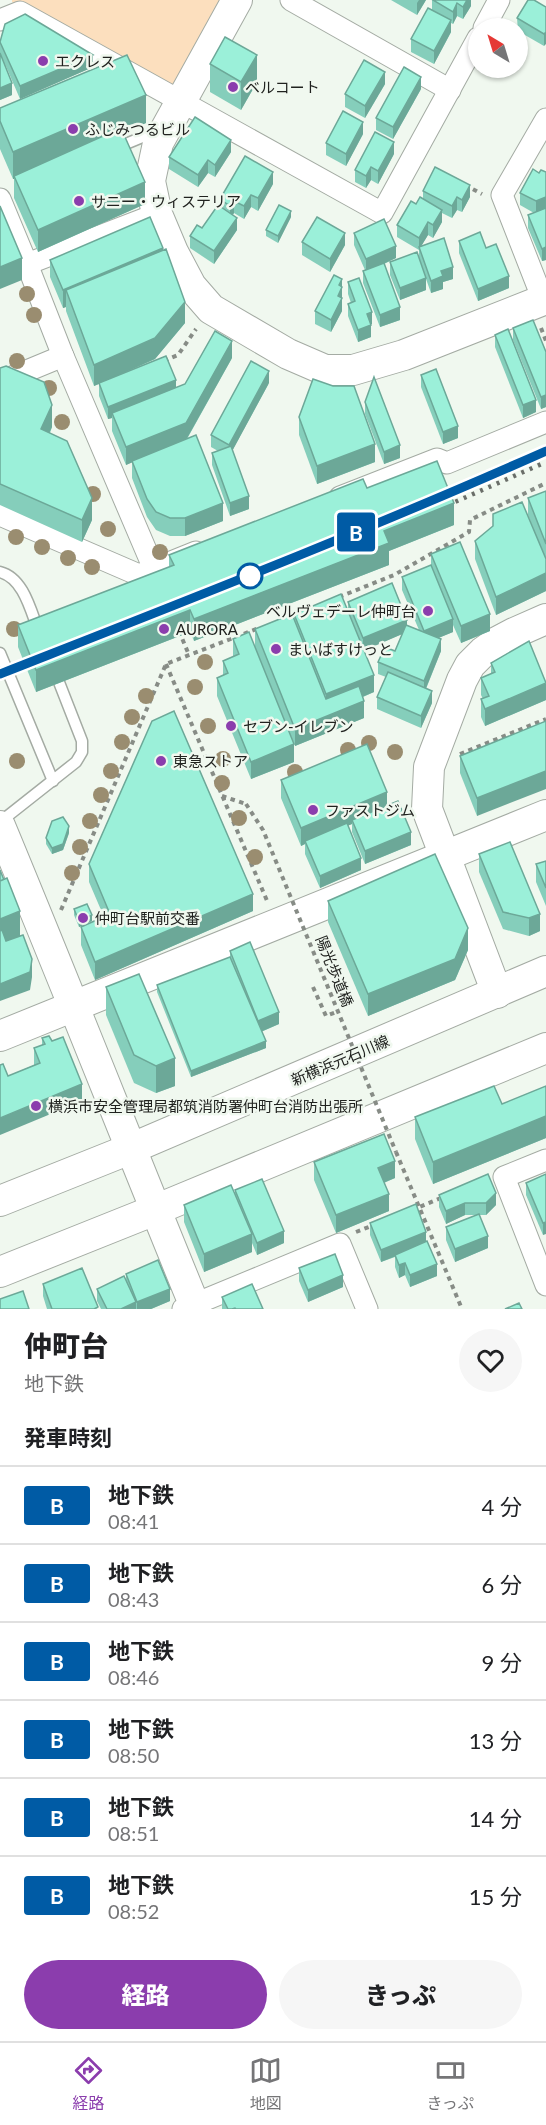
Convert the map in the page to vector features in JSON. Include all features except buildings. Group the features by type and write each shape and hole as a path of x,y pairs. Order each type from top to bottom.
{"street":[{"path":"237,0 158,143 150,181 157,214 172,252 191,286 211,309 288,354 325,370 353,370 404,355 545,300 502,195 546,119"},
{"path":"291,0 450,90"},
{"path":"489,18 499,0"},
{"path":"0,21 20,12 173,114 382,213 468,57"},
{"path":"2,197 63,356 154,569"},
{"path":"27,264 157,214"},
{"path":"0,382 63,356"},
{"path":"318,505 437,459 447,463 546,422"},
{"path":"0,515 139,575 210,547"},
{"path":"497,993 427,809 429,767 462,680 470,665 497,642 546,620"},
{"path":"0,1036 546,815"},
{"path":"0,826 75,1006 191,1308 340,1244 367,1309"},
{"name":"新横浜元石川線","path":"0,1201 130,1149 546,971"},
{"path":"0,1272 546,1048"},
{"path":"546,1160 504,1177 546,1285"}],"lane":[{"path":"102,154 173,114"},
{"path":"0,572 11,577 20,587 42,639"},
{"path":"0,653 52,781"},
{"path":"0,822 76,762 82,752 82,741 50,659"}],"path":[{"path":"455,180 507,207"},
{"path":"158,363 178,355 211,309"},
{"path":"329,600 394,575 469,532 470,520 546,483"},
{"path":"176,622 189,655"},
{"path":"59,915 166,664 264,626"},
{"path":"166,664 272,911"},
{"path":"429,767 546,719"},
{"name":"陽光歩道橋","path":"222,796 246,804 267,838 462,1309"},
{"path":"313,987 326,1017 339,1011"},
{"path":"410,1210 450,1194"},
{"path":"340,1244 350,1234 380,1222"}],"shaded area":[{"path":"12,0 220,0 174,86"}],"railway":[{"path":"434,500 546,451"},
{"path":"439,509 546,462"},
{"path":"0,674 42,657"}],"metro line":[{"name":"B","path":"0,674 250,576 454,492 546,451"}],"place":[{"name":"エクレス","path":"43,61"},
{"name":"ベルコート","path":"233,87"},
{"name":"ふじみつるビル","path":"73,129"},
{"name":"サニー・ウィステリア","path":"79,201"},
{"name":"ベルヴェデーレ仲町台","path":"428,611"},
{"name":"AURORA","path":"164,629"},
{"name":"まいばすけっと","path":"276,649"},
{"name":"セブン-イレブン","path":"231,726"},
{"name":"東急ストア","path":"161,761"},
{"name":"ファストジム","path":"313,810"},
{"name":"仲町台駅前交番","path":"83,918"},
{"name":"横浜市安全管理局都筑消防署仲町台消防出張所","path":"36,1106"}]}
